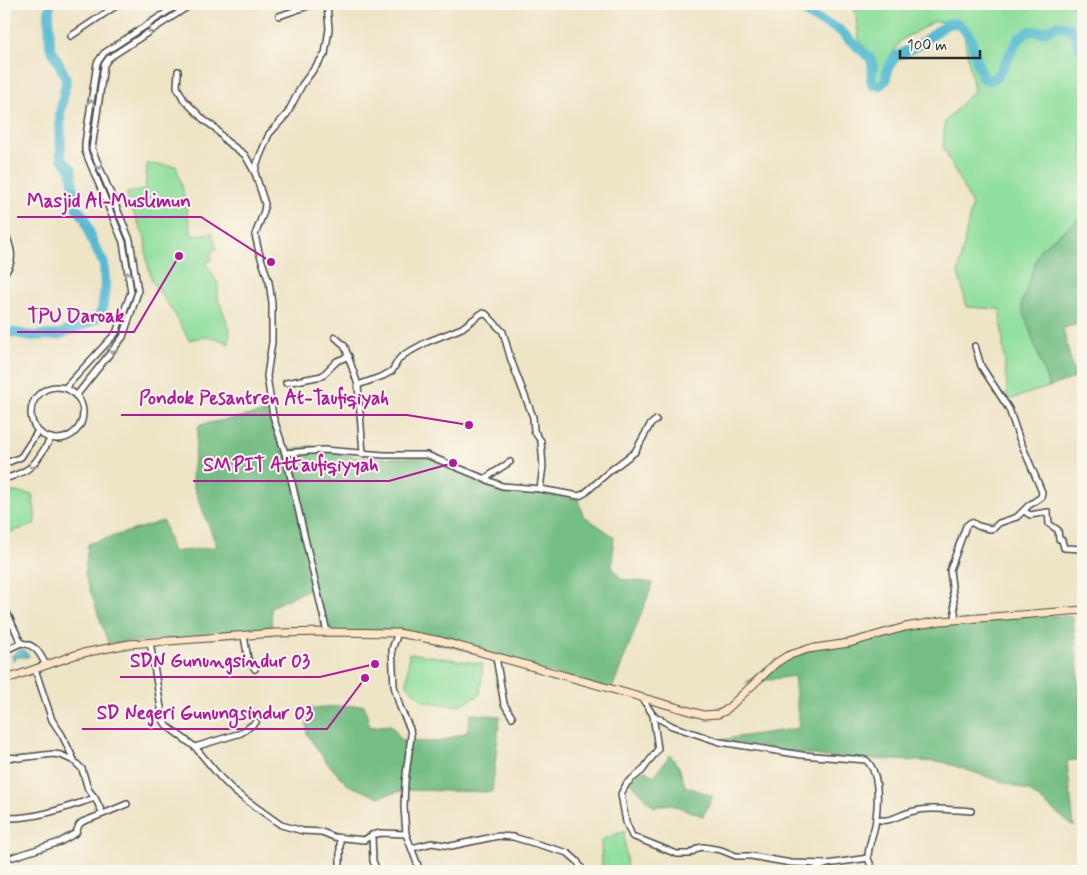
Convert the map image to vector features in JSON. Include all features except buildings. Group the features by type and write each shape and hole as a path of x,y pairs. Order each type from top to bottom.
{"main road":[{"path":"5,677 89,651 128,644 275,633 398,633 434,640 704,715 718,714 734,703 776,663 787,656 808,649 849,643 905,627 956,620 1083,610"}],"street":[{"path":"109,10 110,4"},
{"path":"71,36 118,4"},
{"path":"65,388 116,333 131,292 123,242 85,151 84,143 97,63 104,53 179,4"},
{"path":"76,396 123,337 138,292 130,240 92,149 104,65 109,58 192,4"},
{"path":"278,16 314,4"},
{"path":"255,173 256,163 269,134 288,114 302,85 325,54 329,29 327,4"},
{"path":"178,70 177,87 184,100 215,128 226,141 245,155 255,173 265,204 255,236 269,282 272,303 272,342 268,388 273,416 285,453 327,632"},
{"path":"4,231 12,256 9,267 4,273"},
{"path":"358,386 388,374 399,359 427,342 462,328 482,313 486,314 503,332 511,360 533,417 534,431 541,441 543,466 540,489"},
{"path":"335,337 344,345 358,386 363,454"},
{"path":"956,620 950,570 966,526 971,522 990,529 999,523 1017,517 1041,497 1042,492 1009,409 982,366 974,346"},
{"path":"286,383 322,376 337,361 348,356"},
{"path":"51,387 65,388 76,396 83,413 78,428 66,437 51,438 38,432 30,412 34,399 39,394 51,387"},
{"path":"285,453 324,450 363,454 427,456 502,486 540,489 580,496 585,494 616,465 629,458 650,425 656,420"},
{"path":"4,464 21,457 38,432"},
{"path":"4,479 31,468 51,438"},
{"path":"484,479 510,462"},
{"path":"1024,511 1030,515 1048,512 1049,524 1058,530 1059,539 1062,540 1064,548 1083,549"},
{"path":"4,606 21,642"},
{"path":"398,633 392,649 394,686 400,707 410,729 404,807 406,834 420,871"},
{"path":"244,636 248,659 255,669"},
{"path":"4,640 8,649"},
{"path":"4,658 8,649 21,642 30,644 39,653 46,665"},
{"path":"150,642 163,720 167,726 195,747 235,792 281,825 303,831 322,832 340,838 364,840 372,835 381,833 406,834"},
{"path":"496,657 504,704 512,717"},
{"path":"35,668 52,720 62,735 74,761 82,770 88,789 104,814"},
{"path":"641,697 653,715 658,749 642,771 627,784 621,794 626,822 632,836 685,855 703,847 721,850 736,856 751,856 791,863 827,864 868,858"},
{"path":"653,715 672,726 720,742 802,755 866,760 873,768 877,794 876,819 868,858 874,871"},
{"path":"195,747 240,733 256,722"},
{"path":"4,757 19,758 52,754 62,755 74,761"},
{"path":"4,823 9,818 27,818 42,815 95,798"},
{"path":"13,858 60,842 76,833 82,822 127,804"},
{"path":"876,819 888,821 909,812 928,809 971,811"},
{"path":"372,835 373,861 377,871"},
{"path":"412,848 432,843 451,846 498,836 513,837 568,853 582,871"},
{"path":"340,838 340,871"},
{"path":"810,871 827,864"}],"green space":[{"path":"854,4 1083,4 1083,216 1040,249 1022,305 1049,387 1008,400 1000,309 967,307 958,272 972,205 943,147 945,122 974,90 961,20 933,22 900,41 888,63 886,81 879,84 873,80 871,54 859,40"},
{"path":"147,164 176,166 192,236 212,233 217,248 210,253 212,259 206,263 218,283 218,299 230,330 229,344 210,337 189,340 174,313 152,281 147,262 145,238 127,199 127,193 145,190"},
{"path":"1083,216 1083,323 1063,328 1075,378 1049,387 1021,305 1040,249"},
{"path":"267,412 282,451 311,446 360,458 427,457 485,486 578,499 583,515 614,537 612,566 621,579 653,583 612,689 403,634 324,633 313,587 271,607 272,634 108,643 85,575 88,544 163,521 173,552 217,547 193,485 192,472 199,425"},
{"path":"4,491 32,494 35,513 34,525 4,534"},
{"path":"1034,614 1073,617 1083,727 1083,759 1067,761 1074,827 1029,791 943,762 827,757 718,740 799,728 794,676 746,683 774,662 810,646 925,625"},
{"path":"409,653 483,664 480,695 458,706 423,701 407,685"},
{"path":"364,705 370,727 391,725 402,741 439,742 467,732 471,714 500,716 492,792 406,790 378,797 348,785 327,763 307,734 307,708"},
{"path":"670,755 679,767 685,786 713,796 703,816 670,804 654,807 629,780 644,770 654,776"},
{"path":"624,831 627,871 602,871 601,840"}],"water":[{"path":"24,650 29,655 28,657 18,657 13,661 13,656 11,656 18,651"}],"waterway":[{"path":"4,331 33,336 58,335 88,323 97,318 102,311 105,287 104,264 92,241 85,218 76,207 71,168 61,156 60,113 66,82 65,76 50,46 49,10 51,4"},
{"path":"799,4 811,17 838,29 870,58 873,66 871,80 873,85 880,85 886,80 887,70 895,57 920,44 947,24 957,23 969,35 983,78 988,80 997,77 1019,38 1030,31 1045,32 1057,25 1069,27 1075,35 1083,54"}],"place":[{"name":"TPU Daroak","path":"179,256"},
{"name":"Masjid Al-Muslimun","path":"271,262"},
{"name":"Pondok Pesantren At-Taufiqiyah","path":"469,425"},
{"name":"SMPIT Attaufiqiyyah","path":"453,463"},
{"name":"SDN Gunungsindur 03","path":"375,664"},
{"name":"SD Negeri Gunungsindur 03","path":"365,678"}]}
